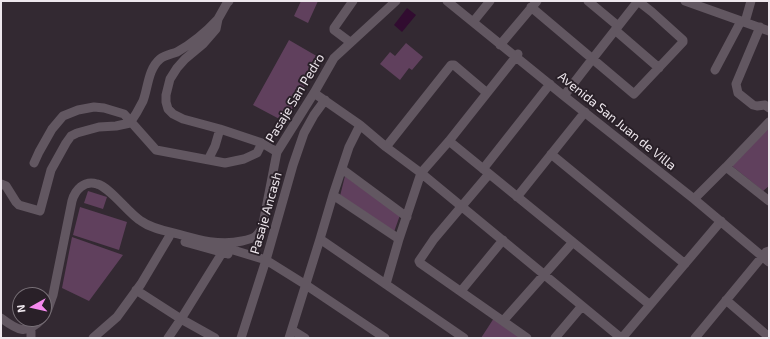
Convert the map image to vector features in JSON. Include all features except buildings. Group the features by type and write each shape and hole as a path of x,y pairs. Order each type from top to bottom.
{"street":[{"path":"1,184 6,186 19,205 40,211 51,170 71,136 99,127 124,125 130,123 140,108 151,71 160,59 200,38 218,19 229,1"},
{"path":"350,42 334,30 334,28 354,1"},
{"name":"Pasaje San Pedro","path":"52,298 72,201 76,191 80,187 89,183 101,185 136,218 145,224 156,228 208,242 222,244 251,239 257,235 262,229 277,152 334,58 396,1"},
{"name":"Avenida San Juan de Villa","path":"447,1 474,20"},
{"name":"Avenida San Juan de Villa","path":"454,1 502,43 767,256"},
{"path":"474,20 490,1"},
{"path":"588,1 659,68"},
{"path":"502,43 534,4 593,59 634,94 683,42 682,39 638,1 593,59 565,94"},
{"path":"685,1 769,31"},
{"path":"715,70 743,21 751,1"},
{"path":"218,19 216,29 210,37 185,59 170,79 166,95 168,109 177,117 262,143 277,152"},
{"path":"760,27 736,84 738,93 753,105 765,105 769,108"},
{"path":"386,284 421,173 449,141 517,55"},
{"name":"Avenida San Juan de Villa","path":"517,55 550,84 565,94 585,112 767,256"},
{"path":"386,147 452,65 454,65 487,93"},
{"path":"527,338 419,261 434,239 462,207 550,84"},
{"path":"314,92 360,125 386,147 421,173 622,338 721,221"},
{"name":"Pasaje Ancash","path":"241,338 266,260 293,164 304,133 314,115 325,100"},
{"path":"34,163 52,129 63,116 78,110 90,108 104,108 124,114 156,150 225,163 244,159 257,153 262,143"},
{"path":"517,197 585,112"},
{"path":"695,198 769,122"},
{"path":"305,338 291,334 333,195 349,147 360,125"},
{"path":"208,160 215,146 220,129"},
{"path":"449,141 650,305"},
{"path":"551,154 685,264"},
{"path":"726,167 767,196"},
{"path":"342,169 407,217"},
{"path":"333,195 400,239"},
{"path":"156,228 159,234 168,238 252,260 266,260"},
{"path":"94,337 117,317 136,290 168,238"},
{"path":"320,239 386,284 453,335 464,338"},
{"path":"460,291 503,240"},
{"path":"208,242 266,260 385,338"},
{"path":"503,321 573,242"},
{"path":"168,338 222,253"},
{"path":"695,338 767,256"},
{"path":"136,290 214,338"},
{"path":"728,302 769,337"},
{"path":"703,338 728,302"},
{"path":"555,338 582,306"},
{"path":"1,318 12,326"},
{"path":"13,327 18,329 31,327 31,338"}],"shaded area":[{"path":"301,1 318,1 308,23 294,16"},
{"path":"407,8 416,15 402,32 394,25"},
{"path":"289,40 320,58 285,122 253,105"},
{"path":"406,43 423,57 412,70 409,68 400,80 380,64 390,52 395,56"},
{"path":"769,127 769,186 763,191 732,166"},
{"path":"345,176 400,215 394,232 340,196"},
{"path":"88,191 107,197 103,209 84,203"},
{"path":"80,207 127,222 119,250 73,235"},
{"path":"72,237 123,255 89,301 62,288"},
{"path":"494,318 523,338 481,338"}]}
